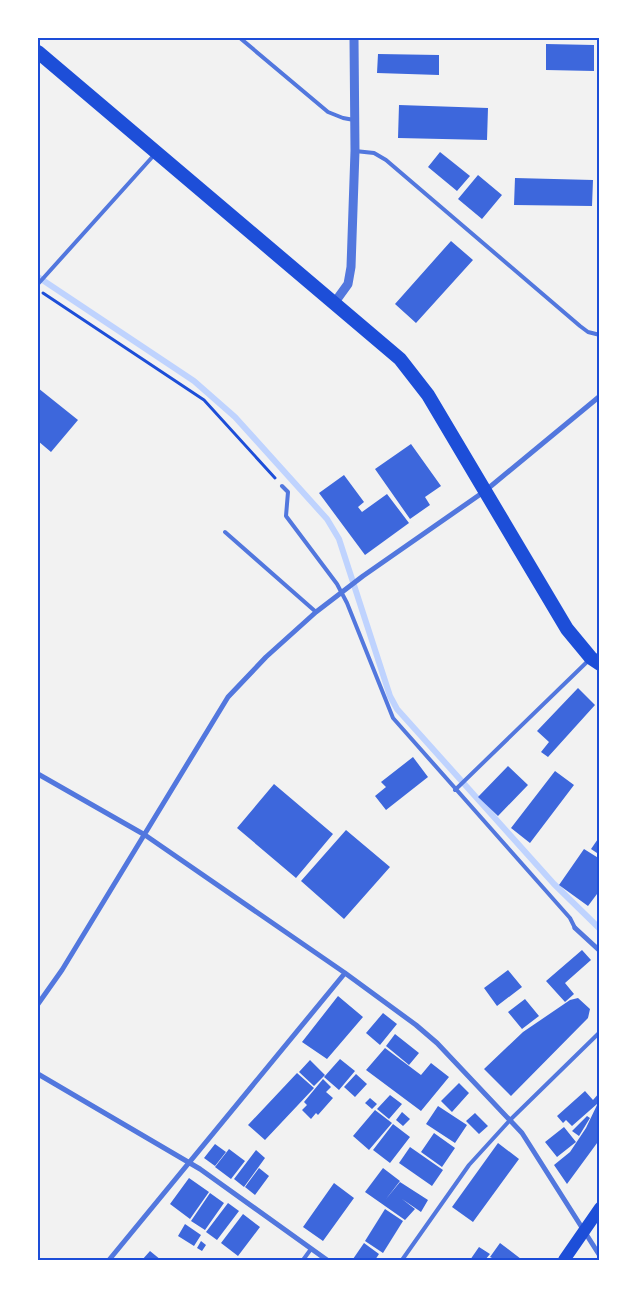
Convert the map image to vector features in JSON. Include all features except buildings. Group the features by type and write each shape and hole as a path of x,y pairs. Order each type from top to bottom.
{"highway":[{"path":"38,52 400,359 428,395 568,629 595,658"}],"main road":[{"path":"564,1260 600,1208"}],"street":[{"path":"335,302 348,284 351,267 355,151 354,38"},
{"path":"38,1004 62,970 145,835 208,726 228,697 266,657 316,612 485,491 600,396"},
{"path":"38,774 145,835 345,973 437,1043 522,1133 600,1256"},
{"path":"575,928 600,951"},
{"path":"108,1260 345,973"},
{"path":"38,1074 188,1162 327,1260"}],"lane":[{"path":"240,38 328,112 355,120"},
{"path":"355,151 374,153 386,160 580,326 588,332 600,335"},
{"path":"38,284 156,152"},
{"path":"282,486 288,492 286,516 337,584 358,629 394,718 570,918 575,928"},
{"path":"224,532 316,612"},
{"path":"456,789 595,658"},
{"path":"402,1260 469,1165 510,1120 600,1032"},
{"path":"303,1260 311,1249"}],"path":[{"path":"38,289 204,400 282,486"}],"waterway":[{"path":"38,277 194,381 235,417 327,519 339,539 390,696 397,709 554,884 600,929"}]}
